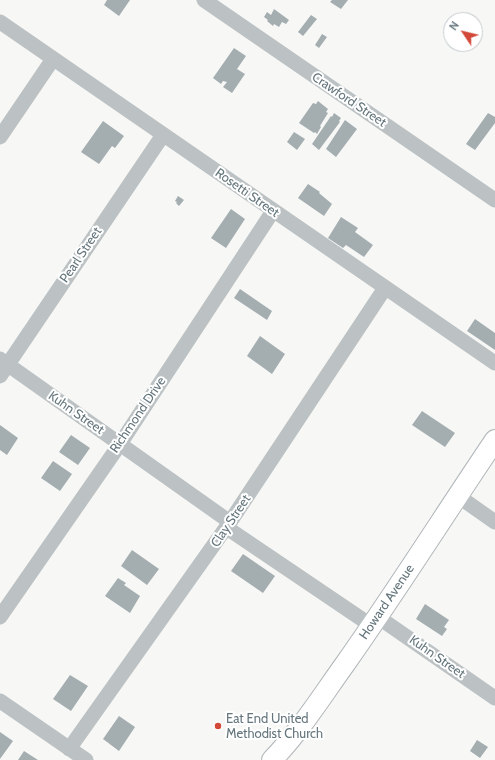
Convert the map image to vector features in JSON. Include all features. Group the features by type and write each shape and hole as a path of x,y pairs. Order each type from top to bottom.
{"main road":[{"name":"Howard Avenue","path":"272,760 285,747 309,715 375,622 495,440"}],"street":[{"name":"Crawford Street","path":"204,0 495,200"},
{"name":"Rosetti Street","path":"0,22 495,363"},
{"path":"0,137 53,59"},
{"name":"Pearl Street","path":"3,366 163,135"},
{"name":"Richmond Drive","path":"0,617 120,444 274,211"},
{"name":"Clay Street","path":"69,748 228,525 385,288"},
{"name":"Kuhn Street","path":"3,366 120,444 228,525 375,622 495,698"},
{"path":"458,496 495,522"},
{"path":"0,701 86,760"}],"building":[{"path":"107,0 130,0 119,16 104,5"},
{"path":"332,0 348,0 341,9 330,2"},
{"path":"274,9 289,20 286,24 282,22 279,27 274,24 273,26 267,21 268,20 264,17 267,12 271,15"},
{"path":"311,15 317,19 303,36 298,32"},
{"path":"322,34 327,37 319,48 315,45"},
{"path":"234,48 246,56 237,69 245,74 232,93 223,87 227,82 223,81 221,84 213,78"},
{"path":"318,101 328,109 326,112 328,113 317,134 299,123 313,103 316,104"},
{"path":"334,113 341,118 339,121 340,122 319,150 312,144"},
{"path":"488,113 495,117 495,123 475,150 466,144"},
{"path":"345,120 357,129 336,157 326,149"},
{"path":"103,121 124,136 115,148 112,146 99,164 81,152"},
{"path":"294,132 305,139 297,150 287,142"},
{"path":"308,184 320,192 319,193 332,204 324,216 298,198"},
{"path":"178,196 184,200 179,206 175,201"},
{"path":"231,209 245,219 226,248 211,238"},
{"path":"341,217 358,228 355,232 373,245 364,257 346,245 343,248 328,238"},
{"path":"240,289 272,311 267,320 234,298"},
{"path":"475,319 495,333 495,350 467,331"},
{"path":"260,336 285,354 272,374 247,356"},
{"path":"422,411 455,433 445,447 412,425"},
{"path":"0,425 18,438 7,455 0,450"},
{"path":"71,435 90,448 78,465 59,452"},
{"path":"53,461 72,474 60,491 41,478"},
{"path":"132,550 159,569 147,585 121,566"},
{"path":"243,554 275,576 263,593 231,571"},
{"path":"118,578 126,583 124,585 140,596 130,613 105,596"},
{"path":"425,604 449,620 444,627 447,629 442,636 416,619"},
{"path":"70,675 88,686 71,711 53,699"},
{"path":"119,716 135,727 119,751 103,739"},
{"path":"0,732 13,741 0,759"},
{"path":"477,740 488,747 480,758 470,751"},
{"path":"24,751 38,760 18,760"}],"place":[{"name":"Eat End United Methodist Church","path":"218,726"}]}
